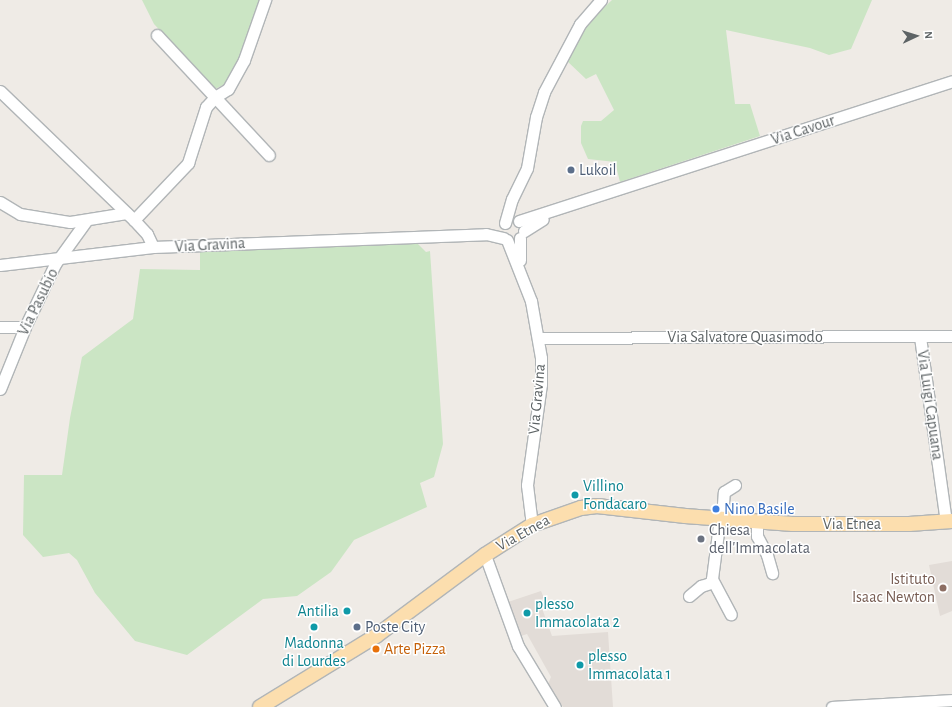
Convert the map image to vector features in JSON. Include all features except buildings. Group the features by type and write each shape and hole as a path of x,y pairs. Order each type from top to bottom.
{"main road":[{"name":"Via Etnea","path":"260,707 376,636 485,555 532,525 569,511 597,506 685,516 721,517 757,522 909,524 949,521"}],"street":[{"path":"0,202 20,214 70,222 130,217 188,163 206,107 215,96 228,89 244,60 265,0"},
{"path":"522,275 504,232 512,199 527,168 536,117 544,92 580,24 601,0"},
{"path":"157,34 269,155"},
{"name":"Via Cavour","path":"520,228 624,192 655,178 952,81"},
{"name":"Via Gravina","path":"0,91 147,234 153,247 486,234 504,232"},
{"path":"512,199 520,228 522,275"},
{"name":"Via Pasubio","path":"0,389 25,327 55,264 61,258 86,221"},
{"path":"504,232 520,228"},
{"path":"504,232 514,241 520,228"},
{"path":"0,265 153,247"},
{"name":"Via Gravina","path":"522,275 531,301 538,338 541,384 527,485 532,525"},
{"path":"0,327 25,327"},
{"name":"Via Luigi Capuana","path":"920,336 949,521"},
{"name":"Via Salvatore Quasimodo","path":"538,338 952,336"},
{"path":"732,614 712,579 714,548 721,517 724,492 736,486"},
{"path":"757,522 757,536 767,555 772,573"},
{"path":"485,555 518,646 555,707"},
{"path":"689,596 701,586 710,583 712,579"},
{"path":"832,707 952,700"}],"shaded area":[{"name":"Istituto Isaac Newton","path":"952,561 952,611 940,616 929,565"},
{"path":"541,591 544,598 539,600 552,636 608,632 613,707 563,707 548,684 551,677 527,634 521,636 508,602"}],"green space":[{"path":"142,0 261,0 241,58 229,82 215,89 154,24"},
{"path":"612,0 872,0 851,49 829,55 810,48 726,30 735,104 750,104 760,136 620,182 615,162 588,159 581,143 581,126 583,121 601,121 614,110 596,74 586,79 567,61 590,21"},
{"path":"416,242 426,252 430,251 443,444 434,477 420,483 427,507 354,540 331,572 297,596 263,599 187,655 135,641 95,593 77,560 69,553 43,557 23,535 24,475 62,475 70,418 82,357 133,319 140,269 200,270 200,249"}],"place":[{"name":"Lukoil","path":"571,170"},
{"name":"Villino Fondacaro","path":"575,495"},
{"name":"Nino Basile","path":"716,509"},
{"name":"Chiesa dell'Immacolata","path":"701,539"},
{"name":"Istituto Isaac Newton","path":"943,588"},
{"name":"Antilia","path":"347,611"},
{"name":"plesso Immacolata 2","path":"527,613"},
{"name":"Madonna di Lourdes","path":"314,627"},
{"name":"Poste City","path":"357,627"},
{"name":"Arte Pizza","path":"376,649"},
{"name":"plesso Immacolata 1","path":"580,665"}]}
